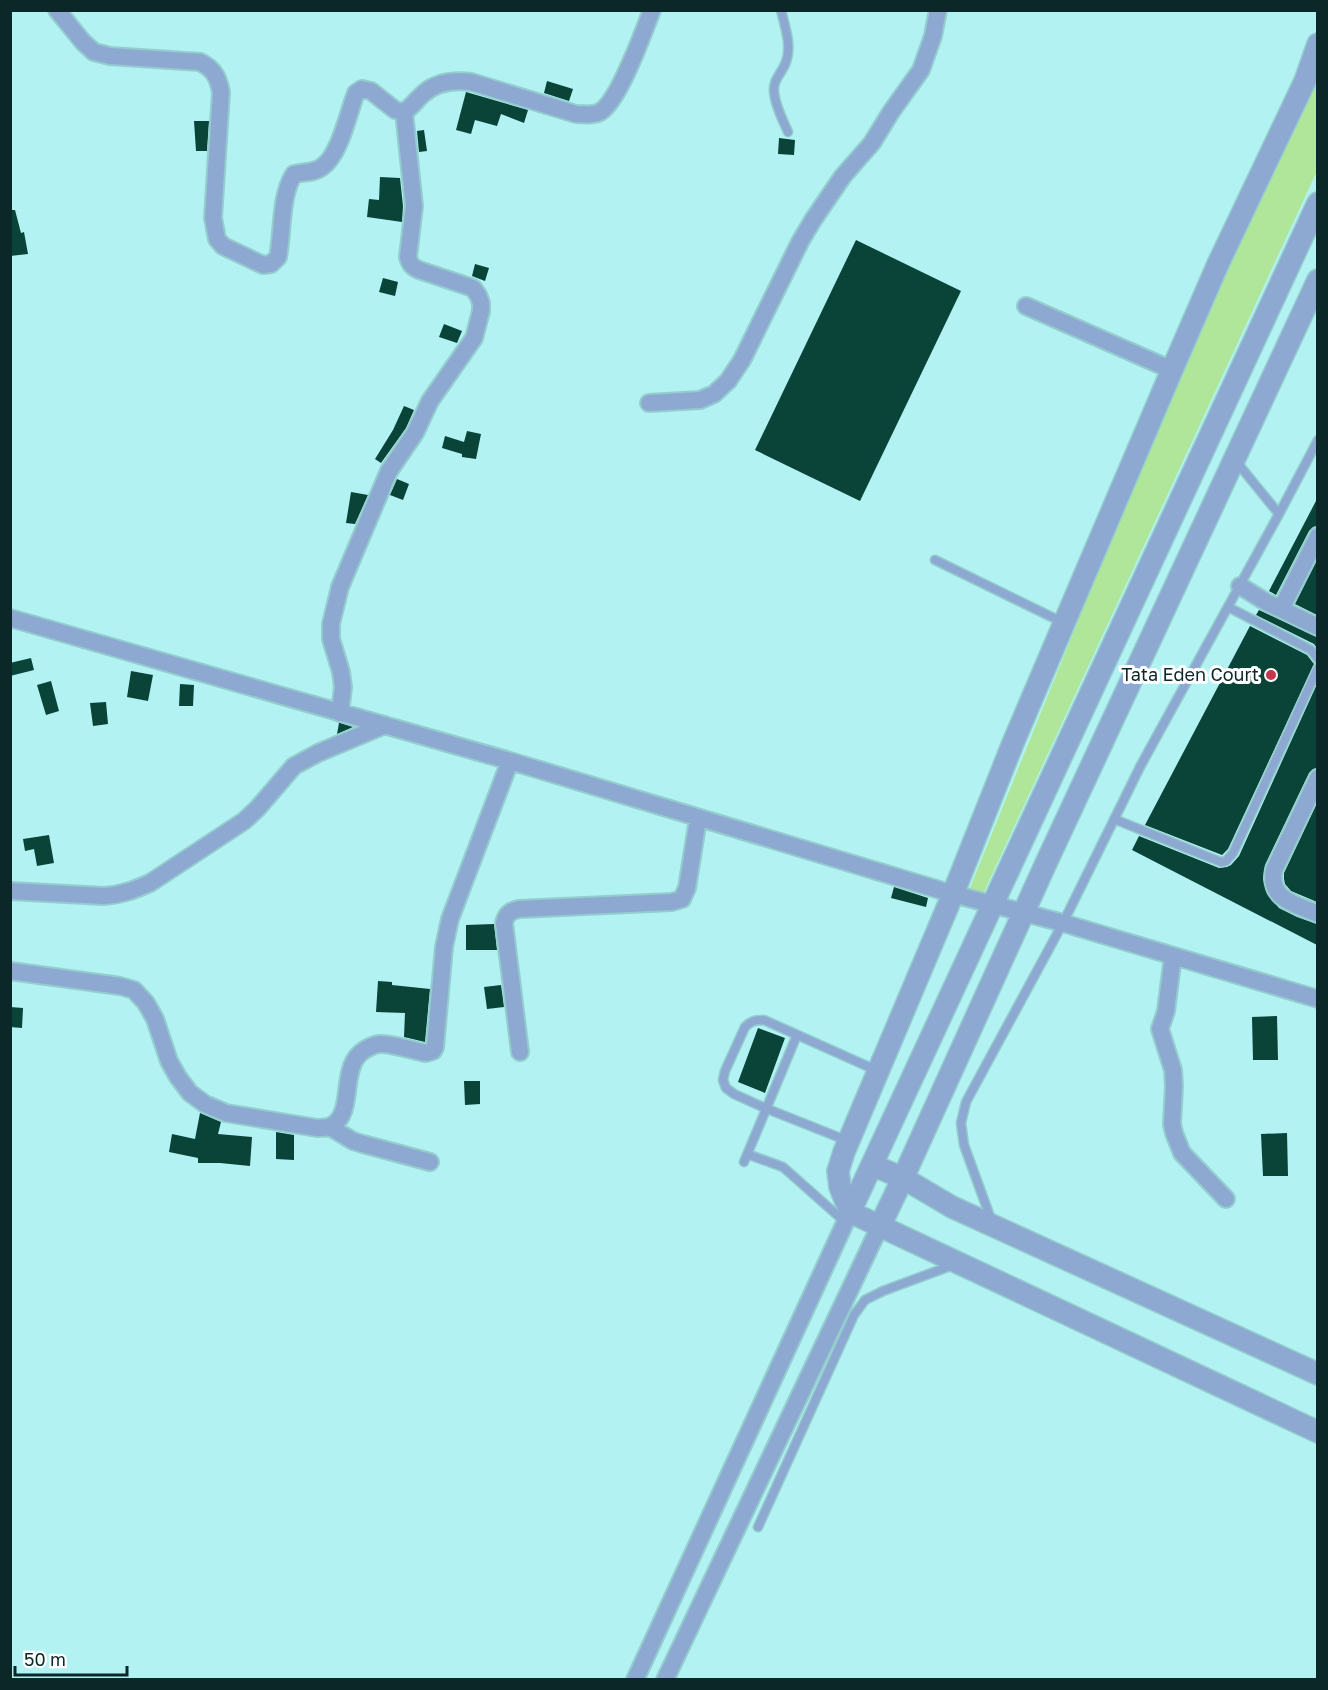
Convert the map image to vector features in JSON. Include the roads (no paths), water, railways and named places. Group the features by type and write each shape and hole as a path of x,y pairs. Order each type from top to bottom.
{"street":[{"path":"57,10 94,52 110,56 200,62 209,67 218,78 221,92 213,218 216,239 223,246 264,265 272,264 278,257 289,182 294,174 312,172 328,162 336,149 356,93 362,89 371,91 395,110 404,112 432,87 447,82 471,82 576,114 588,115 599,112 610,103 652,10"},
{"path":"649,403 700,400 714,394 728,381 742,360 813,220 843,176 872,143 921,70 933,36 938,10"},
{"path":"847,1217 838,1171 849,1142 953,894 1013,743 1218,264 1305,81 1317,44"},
{"path":"340,712 343,687 331,639 331,624 340,587 389,471 415,433 430,401 474,338 481,311 481,303 473,288 419,270 413,267 408,257 414,206 404,112"},
{"path":"635,1680 1317,203"},
{"path":"664,1680 903,1178 1047,861 1317,280"},
{"path":"1026,306 1172,370"},
{"path":"1281,609 1315,546"},
{"path":"1240,586 1317,627"},
{"path":"10,618 510,761 698,819 953,894 1063,923 1317,999"},
{"path":"10,891 104,896 134,891 150,883 244,821 257,810 294,766 318,753 385,725"},
{"path":"330,1127 343,1113 352,1063 359,1053 380,1044 426,1053 433,1051 435,1047 444,947 450,919 510,761"},
{"path":"1317,778 1274,870 1272,879 1274,889 1281,897 1317,914"},
{"path":"520,1052 504,923 506,915 511,910 519,909 672,902 682,899 687,888 698,819"},
{"path":"1173,956 1166,1011 1160,1029 1173,1070 1173,1133 1182,1153 1226,1199"},
{"path":"10,971 120,986 134,990 146,1003 169,1061 178,1077 190,1093 205,1104 226,1113 317,1128 330,1127 353,1141 430,1162"},
{"path":"872,1166 903,1178 952,1207 1317,1374"},
{"path":"847,1217 880,1226 1317,1432"}],"lane":[{"path":"782,10 789,52 786,64 775,81 774,90 775,99 788,132"},
{"path":"993,1224 964,1146 961,1123 966,1102 1063,923 1141,765 1279,514 1317,440"},
{"path":"1234,460 1279,514"},
{"path":"935,560 1064,624"},
{"path":"1228,608 1311,650 1317,659"},
{"path":"1114,819 1221,862 1226,861 1233,854 1317,668"},
{"path":"849,1142 734,1094 726,1088 723,1080 725,1071 745,1027 750,1022 764,1020 879,1071"},
{"path":"797,1035 746,1158 783,1167 847,1217"},
{"path":"758,1527 854,1315 865,1300 956,1263"}],"place":[{"name":"Tata Eden Court","path":"1271,675"}]}
